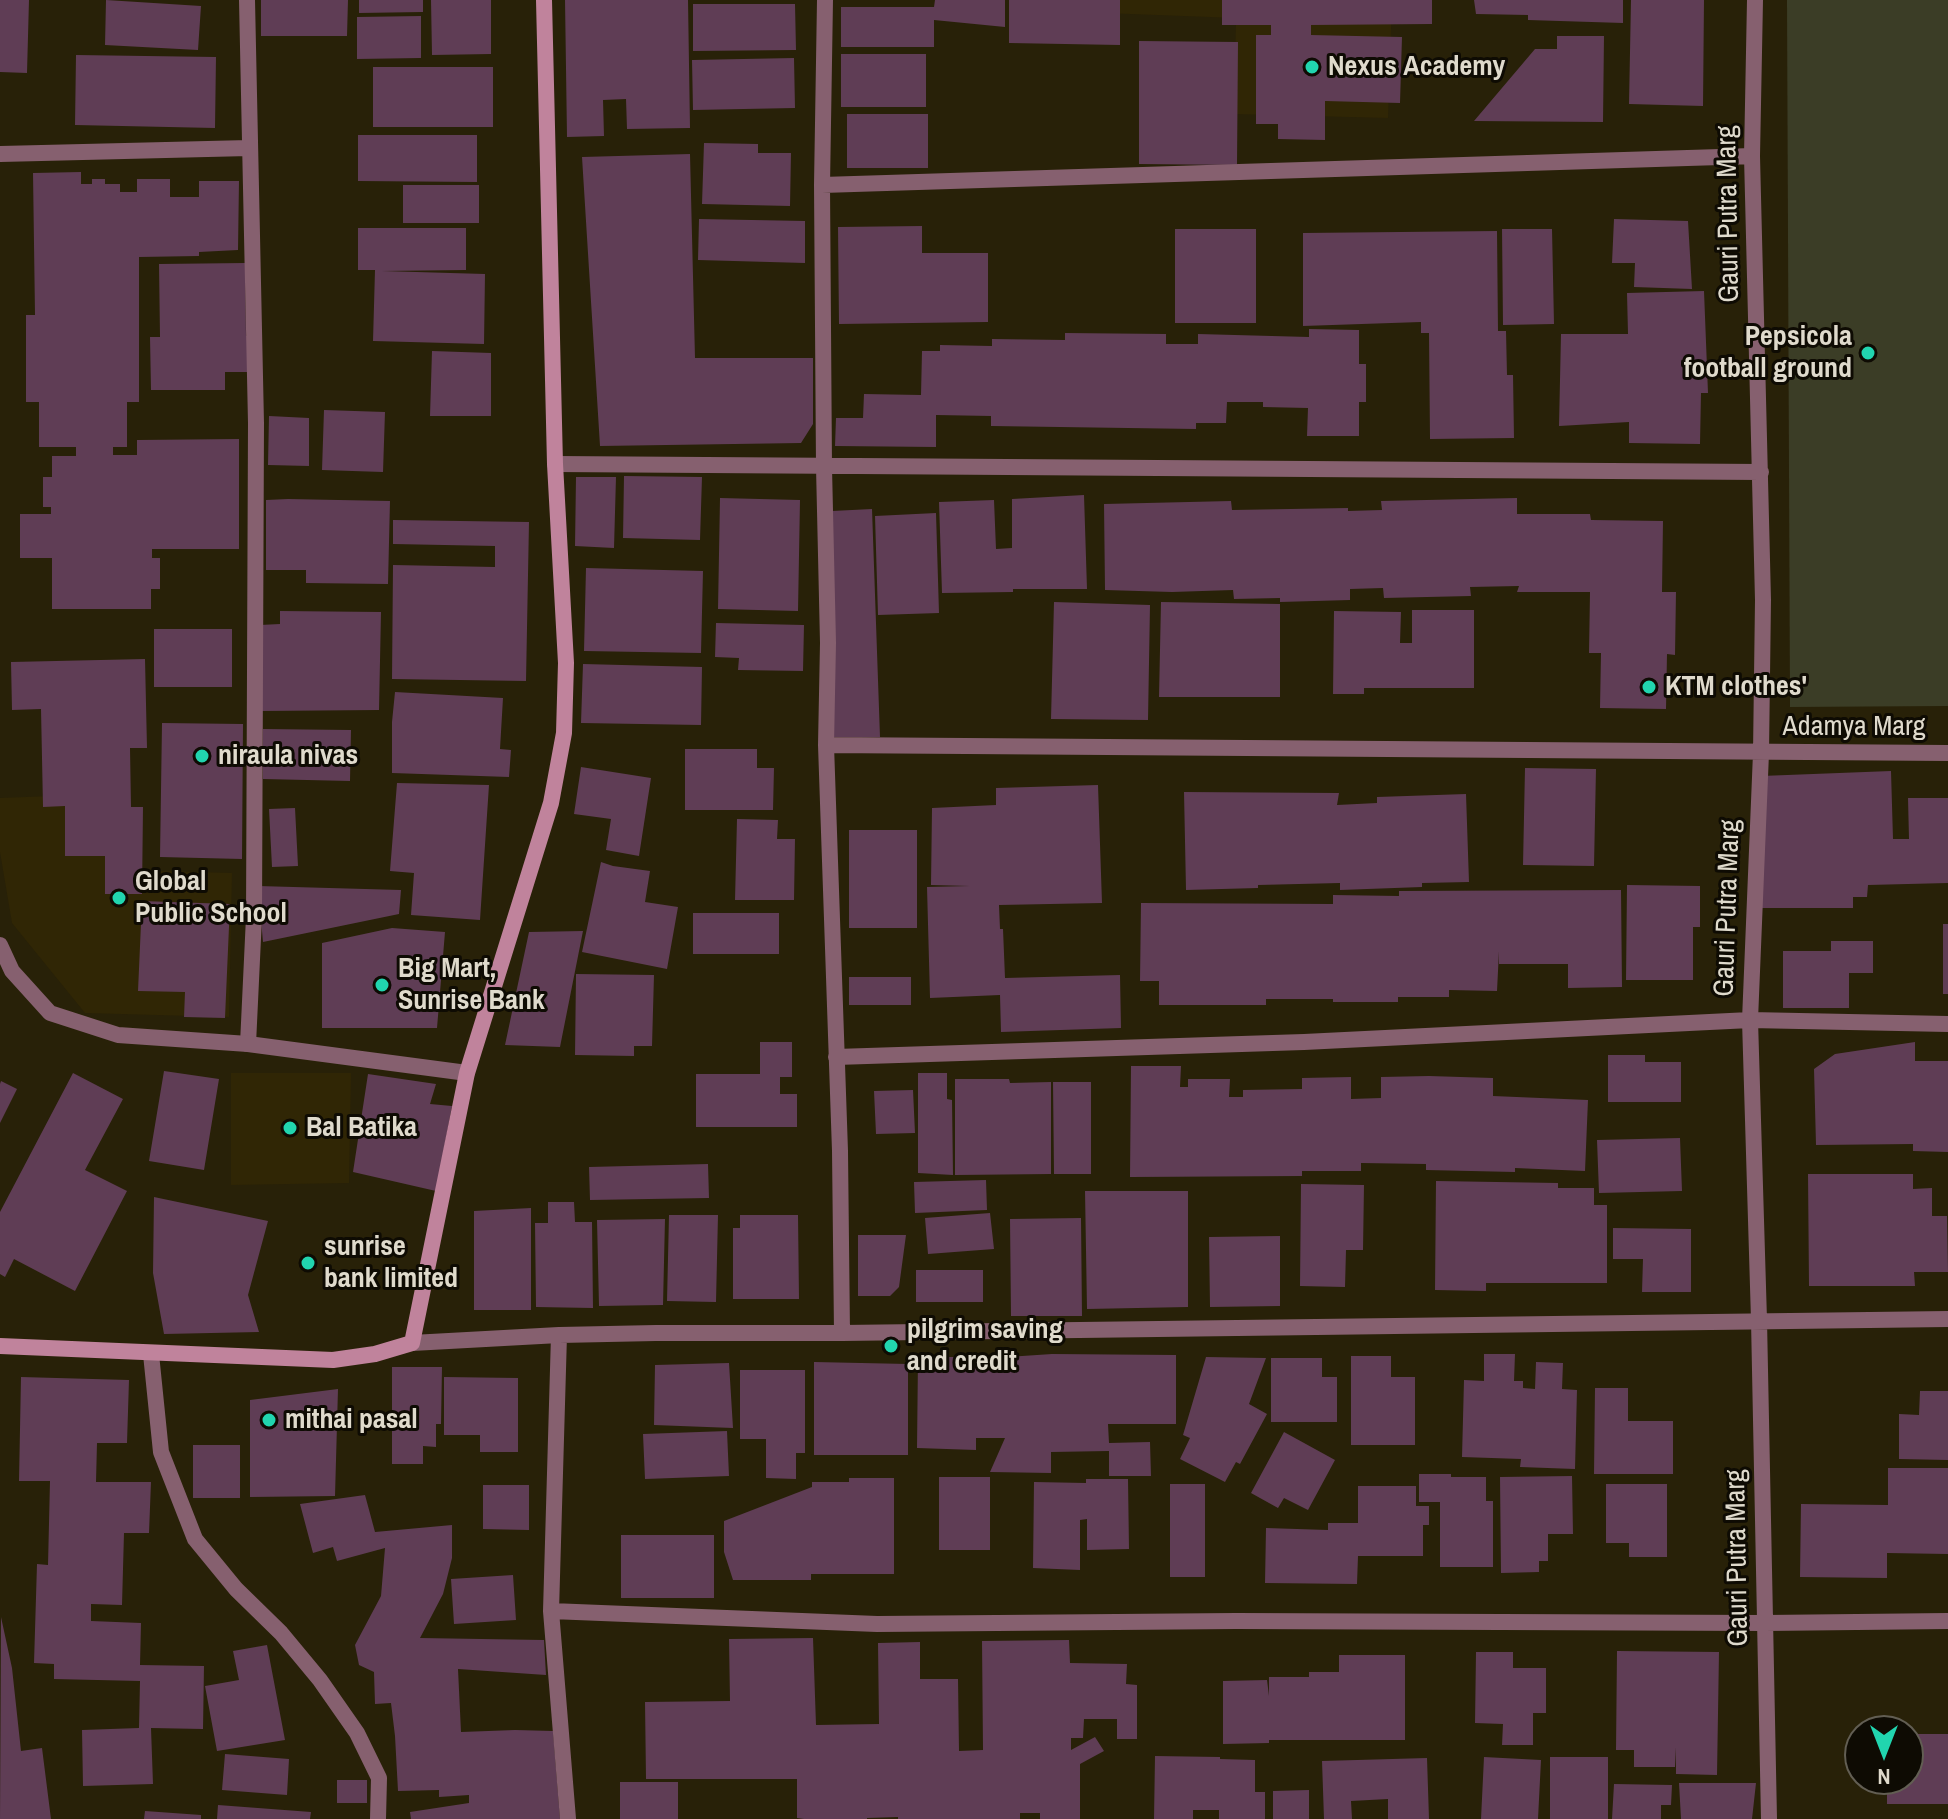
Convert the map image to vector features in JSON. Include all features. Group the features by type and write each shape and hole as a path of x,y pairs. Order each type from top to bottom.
{"main road":[{"path":"0,1346 333,1360 375,1354 412,1343 467,1073 551,803 564,733 566,663 555,464 544,0"}],"street":[{"path":"247,0 256,423 254,917 248,1044"},
{"path":"825,0 822,185 828,643 826,745 840,1151 842,1333"},
{"name":"Gauri Putra Marg","path":"1755,0 1752,156 1763,600 1761,753 1750,1020 1769,1819"},
{"path":"0,154 249,148"},
{"path":"822,185 1752,156"},
{"path":"555,464 1761,472"},
{"name":"Adamya Marg","path":"826,745 1948,753"},
{"path":"0,945 12,971 50,1013 118,1035 248,1044 467,1073"},
{"path":"836,1057 1304,1042 1750,1020 1948,1024"},
{"path":"412,1343 559,1335 1948,1319"},
{"path":"559,1335 551,1611 568,1819"},
{"path":"151,1354 161,1452 195,1539 236,1589 281,1633 320,1680 357,1733 379,1778 378,1819"},
{"path":"551,1611 877,1624 1948,1621"}],"shaded area":[{"name":"Nexus Academy","path":"1104,0 1392,0 1388,118 1234,114 1236,18 1104,13"},
{"name":"Global Public School","path":"105,794 120,870 232,873 229,1017 85,1013 12,923 0,852 0,798"},
{"name":"Bal Batika","path":"231,1073 351,1073 349,1183 231,1185"}],"green space":[{"name":"Pepsicola football ground","path":"1787,0 1948,0 1948,706 1790,707"}],"building":[{"path":"0,0 29,0 27,73 0,72"},
{"path":"106,0 201,6 198,50 105,45"},
{"path":"261,0 348,0 347,36 261,36"},
{"path":"359,0 423,0 423,12 359,13"},
{"path":"431,0 491,0 491,54 432,55"},
{"path":"565,0 688,0 690,128 627,129 626,99 603,100 604,136 567,137"},
{"path":"935,0 1005,0 1005,27 934,20 934,47 841,47 841,7 934,7"},
{"path":"1009,0 1120,0 1120,45 1009,43"},
{"name":"Nexus Academy","path":"1222,0 1432,0 1432,24 1311,25 1311,35 1402,37 1400,103 1325,101 1325,140 1278,139 1278,124 1256,124 1256,35 1271,35 1271,25 1222,25"},
{"path":"1474,0 1623,0 1623,23 1528,20 1528,15 1476,14"},
{"path":"1631,0 1704,0 1703,106 1629,104"},
{"path":"693,4 795,4 796,50 693,51"},
{"path":"421,16 421,58 357,59 357,17"},
{"path":"1557,36 1604,36 1603,122 1474,121 1535,49 1557,49"},
{"path":"1139,41 1238,42 1237,165 1139,164"},
{"path":"841,54 926,54 926,107 841,107"},
{"path":"76,55 216,57 215,128 75,125"},
{"path":"794,58 795,108 693,110 692,60"},
{"path":"373,67 493,67 493,127 373,127"},
{"path":"847,114 928,114 928,168 847,168"},
{"path":"358,135 477,135 477,182 358,181"},
{"path":"704,143 758,144 758,153 791,153 790,206 702,204"},
{"path":"690,154 695,358 813,358 813,424 801,443 600,446 582,157"},
{"path":"81,172 81,184 92,184 92,179 105,179 105,184 120,184 120,192 137,192 137,179 170,179 170,197 199,197 199,181 239,181 238,250 199,252 199,256 139,257 139,402 127,402 127,447 113,447 113,455 137,455 137,440 239,439 239,549 152,549 152,558 160,558 160,589 151,589 151,609 52,609 52,558 20,558 20,514 51,514 51,507 43,507 43,477 52,477 52,456 76,456 76,447 39,447 39,402 26,402 26,315 35,315 33,173"},
{"path":"403,185 479,185 479,223 403,223"},
{"path":"699,219 805,221 805,263 698,260"},
{"path":"1614,219 1688,221 1692,289 1634,287 1635,263 1612,263"},
{"path":"922,226 922,253 988,253 988,322 839,324 838,227"},
{"path":"358,228 466,228 466,270 382,271 485,274 484,344 373,341 375,270 358,270"},
{"path":"1175,229 1256,229 1256,323 1175,323"},
{"path":"1502,229 1552,229 1554,324 1503,325"},
{"path":"1497,231 1498,331 1506,331 1507,375 1513,375 1514,438 1430,439 1429,333 1421,333 1421,322 1303,326 1303,233"},
{"path":"245,263 246,336 252,336 252,372 225,372 225,390 151,390 150,337 160,337 159,264"},
{"path":"1704,291 1708,393 1701,393 1700,444 1629,443 1629,422 1559,426 1561,334 1628,334 1627,293"},
{"path":"1309,329 1359,330 1359,364 1366,364 1366,402 1359,402 1359,436 1307,436 1308,408 1263,407 1263,402 1227,402 1226,423 1196,423 1196,429 991,426 991,416 936,415 936,447 835,446 836,418 863,418 864,394 921,395 922,351 940,351 940,345 992,346 992,339 1065,340 1065,333 1166,334 1166,344 1198,344 1198,334 1309,337"},
{"path":"432,351 491,353 491,416 430,416"},
{"path":"324,410 385,412 383,472 322,470"},
{"path":"269,416 309,418 309,466 268,465"},
{"path":"624,476 702,477 700,540 623,538"},
{"path":"576,477 616,477 614,548 575,546"},
{"path":"1084,495 1087,589 942,593 939,502 994,500 996,549 1012,548 1012,499"},
{"path":"720,498 800,500 798,611 718,609"},
{"path":"1517,498 1517,514 1590,514 1591,520 1663,521 1662,592 1676,592 1675,655 1667,654 1666,709 1600,708 1601,653 1589,653 1590,592 1517,592 1519,586 1470,587 1471,596 1384,598 1383,588 1350,589 1350,600 1280,602 1280,598 1234,599 1233,590 1105,590 1104,504 1231,501 1232,510 1348,508 1348,511 1382,510 1381,501"},
{"path":"266,500 390,501 388,584 306,583 306,570 266,570"},
{"path":"872,509 880,737 832,737 832,511"},
{"path":"936,513 939,613 878,615 875,516"},
{"path":"393,520 529,522 526,681 392,679 393,565 495,567 495,546 393,544"},
{"path":"586,568 703,571 701,653 584,651"},
{"path":"1054,602 1150,605 1148,720 1051,719"},
{"path":"1161,602 1280,604 1280,697 1159,697"},
{"path":"1412,610 1474,610 1474,688 1364,688 1364,694 1333,694 1334,611 1401,612 1400,643 1412,643"},
{"path":"280,611 381,612 379,710 261,711 260,625 280,624"},
{"path":"716,623 804,625 803,671 738,670 739,658 715,657"},
{"path":"154,629 232,629 232,687 154,687"},
{"path":"145,659 147,748 130,748 131,807 143,807 142,894 105,894 105,856 65,856 65,806 43,807 41,709 12,710 11,662"},
{"path":"583,664 702,667 701,725 581,723"},
{"path":"395,692 503,698 500,749 511,750 509,777 392,773"},
{"path":"162,723 243,724 242,859 160,857"},
{"path":"263,729 351,730 350,781 263,779"},
{"path":"685,749 757,749 757,768 774,768 773,810 685,810"},
{"path":"581,767 651,778 639,856 606,850 611,819 574,814"},
{"path":"1525,768 1596,769 1594,866 1523,865"},
{"path":"1891,771 1893,839 1909,839 1908,798 1948,798 1948,883 1868,885 1867,897 1853,897 1853,908 1761,908 1761,776"},
{"path":"397,783 489,785 480,920 411,915 414,873 390,871"},
{"path":"1098,785 1102,903 999,905 1000,929 1003,929 1005,978 1120,975 1121,1028 1001,1032 1000,995 930,998 927,887 970,886 931,885 932,808 996,805 996,788"},
{"path":"1184,792 1339,793 1337,805 1377,803 1377,797 1466,794 1469,882 1340,890 1340,883 1186,890"},
{"path":"295,808 298,866 272,867 269,809"},
{"path":"737,819 778,820 777,839 795,839 794,900 735,900"},
{"path":"849,830 917,830 917,928 849,928"},
{"path":"601,862 650,871 645,902 678,907 667,969 582,952"},
{"path":"1627,885 1700,886 1700,927 1693,927 1693,980 1626,980"},
{"path":"258,886 401,890 399,914 263,942"},
{"path":"1621,890 1622,987 1568,988 1568,964 1499,964 1499,951 1497,991 1449,990 1449,997 1398,997 1398,1002 1266,999 1266,1005 1159,1005 1159,981 1140,981 1141,903 1333,904 1333,895 1399,896 1399,891"},
{"path":"142,901 230,904 225,1018 184,1017 185,992 138,991"},
{"path":"693,913 779,913 779,954 693,954"},
{"path":"1943,924 1948,924 1948,994 1943,994"},
{"name":"Big Mart, Sunrise Bank","path":"392,928 445,932 437,1028 322,1028 322,943"},
{"path":"583,931 560,1047 505,1045 529,932"},
{"path":"1831,941 1873,941 1873,973 1849,973 1849,1008 1783,1008 1783,951 1831,951"},
{"path":"576,974 654,975 652,1046 634,1046 634,1056 575,1055"},
{"path":"849,977 911,977 911,1005 849,1005"},
{"path":"760,1042 792,1042 792,1077 780,1077 780,1094 797,1094 797,1127 696,1127 696,1074 760,1074"},
{"path":"1915,1042 1915,1061 1948,1061 1948,1152 1913,1151 1913,1144 1816,1145 1814,1069 1835,1054"},
{"path":"1608,1055 1645,1055 1645,1062 1681,1062 1681,1102 1608,1102"},
{"path":"1131,1066 1181,1066 1180,1087 1188,1087 1188,1079 1230,1079 1229,1097 1243,1097 1243,1090 1302,1089 1302,1078 1351,1077 1351,1099 1381,1098 1381,1077 1493,1078 1493,1096 1588,1100 1585,1171 1515,1168 1515,1172 1426,1170 1426,1164 1361,1163 1361,1171 1302,1171 1302,1176 1130,1177"},
{"path":"164,1071 219,1079 204,1170 149,1161"},
{"path":"73,1073 123,1099 85,1170 127,1191 75,1291 14,1259 5,1277 0,1274 0,1212"},
{"path":"918,1073 947,1073 947,1099 952,1100 953,1175 918,1173"},
{"path":"368,1074 436,1084 430,1104 452,1106 436,1191 353,1172"},
{"path":"955,1079 1051,1082 1051,1174 955,1175"},
{"path":"1,1081 17,1089 0,1123 0,1084"},
{"path":"1053,1082 1091,1082 1091,1174 1054,1174"},
{"path":"913,1090 915,1133 876,1134 874,1091"},
{"path":"1680,1138 1682,1191 1599,1193 1597,1140"},
{"path":"708,1164 709,1198 590,1200 589,1167"},
{"path":"1808,1174 1913,1174 1913,1189 1932,1188 1932,1216 1947,1216 1948,1272 1914,1272 1915,1286 1809,1286"},
{"path":"986,1180 987,1210 915,1213 914,1182"},
{"path":"1436,1181 1558,1183 1558,1188 1594,1188 1594,1205 1607,1205 1607,1283 1486,1283 1486,1291 1435,1290"},
{"path":"1301,1184 1364,1185 1363,1250 1346,1250 1345,1287 1300,1286"},
{"path":"1085,1191 1188,1191 1188,1307 1087,1309"},
{"path":"154,1197 268,1221 248,1295 259,1332 164,1334 153,1273"},
{"path":"548,1202 574,1202 575,1222 592,1222 593,1308 536,1307 535,1223 548,1223"},
{"path":"531,1208 531,1310 474,1310 474,1211"},
{"path":"990,1213 994,1249 928,1254 925,1218"},
{"path":"669,1215 718,1215 716,1302 667,1301"},
{"path":"740,1215 798,1215 799,1299 733,1299 733,1228 740,1228"},
{"path":"1081,1218 1082,1316 1011,1316 1010,1219"},
{"path":"665,1219 663,1305 599,1306 597,1220"},
{"path":"1613,1228 1691,1229 1691,1292 1642,1292 1643,1259 1613,1259"},
{"path":"858,1235 906,1235 899,1287 890,1296 858,1296"},
{"path":"1280,1236 1280,1306 1210,1307 1209,1237"},
{"path":"916,1270 983,1270 983,1302 916,1302"},
{"path":"1484,1354 1515,1354 1514,1381 1523,1381 1523,1388 1535,1389 1536,1362 1563,1363 1562,1389 1577,1390 1575,1469 1520,1467 1521,1459 1462,1457 1464,1380 1484,1381"},
{"path":"1176,1355 1176,1424 1108,1424 1109,1443 1150,1442 1151,1476 1109,1476 1109,1451 1051,1452 1051,1473 990,1472 1005,1438 976,1438 976,1450 917,1448 918,1357"},
{"path":"1351,1356 1391,1356 1391,1377 1415,1377 1415,1445 1351,1445"},
{"path":"1206,1357 1266,1358 1249,1404 1267,1414 1240,1464 1236,1462 1225,1482 1180,1459 1190,1438 1183,1435"},
{"path":"1271,1358 1322,1358 1322,1377 1337,1377 1337,1422 1271,1422"},
{"path":"814,1362 908,1364 908,1455 814,1455"},
{"path":"729,1363 733,1428 654,1425 655,1365"},
{"path":"392,1367 442,1367 441,1424 436,1424 436,1447 423,1446 423,1464 392,1464"},
{"path":"740,1370 805,1370 805,1453 796,1453 796,1479 766,1478 766,1439 740,1439"},
{"path":"21,1377 129,1380 127,1443 97,1443 96,1482 151,1482 149,1533 124,1533 122,1605 91,1604 91,1621 141,1623 140,1665 204,1666 203,1729 151,1728 153,1784 83,1786 82,1730 139,1728 140,1681 54,1679 54,1664 34,1663 37,1564 48,1565 50,1481 19,1481"},
{"path":"444,1377 518,1378 518,1452 480,1452 480,1435 444,1435"},
{"path":"1595,1388 1628,1388 1628,1421 1673,1421 1673,1474 1594,1474"},
{"path":"338,1389 335,1496 250,1497 250,1400"},
{"path":"1920,1391 1948,1391 1948,1460 1899,1459 1899,1414 1919,1415"},
{"path":"727,1431 729,1476 645,1479 643,1434"},
{"path":"1284,1432 1335,1460 1308,1510 1284,1498 1278,1508 1251,1493"},
{"path":"193,1445 240,1445 240,1498 193,1498"},
{"path":"1888,1468 1948,1468 1948,1554 1887,1553 1887,1578 1800,1577 1801,1504 1888,1505"},
{"path":"1419,1474 1486,1477 1486,1501 1493,1501 1493,1567 1440,1567 1440,1502 1419,1502"},
{"path":"1572,1476 1573,1534 1548,1534 1548,1561 1539,1561 1539,1572 1501,1573 1500,1477"},
{"path":"939,1477 990,1477 990,1550 939,1550"},
{"path":"849,1478 894,1478 894,1574 811,1574 811,1580 733,1580 724,1552 724,1521 812,1487 812,1482 849,1482"},
{"path":"1086,1479 1128,1479 1129,1549 1087,1550 1087,1519 1080,1520 1080,1570 1033,1568 1034,1482 1086,1483"},
{"path":"1170,1484 1205,1484 1205,1577 1170,1577"},
{"path":"1606,1484 1667,1484 1667,1557 1629,1557 1629,1543 1606,1543"},
{"path":"483,1485 529,1485 529,1530 483,1529"},
{"path":"1358,1486 1416,1486 1416,1506 1429,1506 1429,1525 1423,1525 1423,1556 1358,1556 1357,1584 1265,1583 1266,1528 1328,1530 1328,1523 1358,1523"},
{"path":"365,1495 375,1532 452,1525 452,1558 443,1594 420,1638 544,1640 546,1675 458,1669 461,1732 553,1731 560,1819 411,1819 410,1812 469,1803 469,1795 439,1797 439,1790 398,1791 391,1703 375,1704 374,1672 359,1665 355,1645 381,1596 385,1548 337,1561 333,1547 313,1553 300,1504"},
{"path":"621,1535 714,1535 714,1598 621,1598"},
{"path":"513,1575 516,1620 454,1624 451,1579"},
{"path":"1,1617 12,1668 21,1751 42,1748 51,1819 0,1819"},
{"path":"813,1638 816,1725 879,1724 878,1643 920,1642 920,1679 958,1679 959,1751 983,1750 982,1641 1069,1640 1070,1663 1127,1664 1126,1684 1137,1685 1137,1739 1117,1739 1117,1719 1084,1719 1083,1738 1071,1738 1071,1750 1095,1737 1104,1751 1080,1764 1080,1819 1040,1819 1040,1813 1020,1813 1020,1819 804,1819 797,1818 797,1779 646,1779 645,1702 730,1701 729,1639"},
{"path":"267,1645 285,1740 217,1751 205,1686 239,1680 233,1651"},
{"path":"1617,1651 1719,1652 1717,1775 1676,1774 1676,1747 1675,1767 1634,1767 1634,1750 1616,1750"},
{"path":"1476,1652 1513,1652 1513,1668 1546,1668 1546,1713 1533,1713 1533,1745 1502,1745 1503,1724 1475,1723"},
{"path":"1339,1655 1405,1655 1405,1740 1269,1740 1269,1743 1223,1744 1223,1681 1267,1680 1269,1696 1269,1677 1309,1677 1309,1672 1339,1672"},
{"path":"1924,1734 1948,1734 1948,1804 1887,1804 1887,1795 1924,1795"},
{"path":"225,1754 289,1759 287,1795 222,1790"},
{"path":"1155,1756 1255,1760 1255,1792 1265,1792 1265,1819 1219,1819 1219,1810 1193,1810 1193,1819 1154,1819"},
{"path":"1484,1757 1541,1760 1538,1819 1481,1819"},
{"path":"1550,1757 1608,1757 1608,1819 1550,1819"},
{"path":"1427,1758 1429,1819 1388,1819 1388,1799 1351,1801 1352,1819 1324,1819 1322,1761"},
{"path":"337,1780 367,1780 367,1803 337,1803"},
{"path":"620,1782 678,1782 678,1819 620,1819"},
{"path":"1679,1783 1756,1783 1752,1819 1681,1819"},
{"path":"1614,1784 1672,1785 1671,1805 1661,1805 1661,1819 1612,1819"},
{"path":"1309,1790 1309,1819 1273,1819 1273,1791"},
{"path":"218,1805 311,1812 310,1819 217,1819"},
{"path":"145,1811 201,1815 201,1819 144,1819"}],"place":[{"name":"Nexus Academy","path":"1312,67"},
{"name":"Pepsicola football ground","path":"1868,353"},
{"name":"KTM clothes'","path":"1649,687"},
{"name":"niraula nivas","path":"202,756"},
{"name":"Global Public School","path":"119,898"},
{"name":"Big Mart, Sunrise Bank","path":"382,985"},
{"name":"Bal Batika","path":"290,1128"},
{"name":"sunrise bank limited","path":"308,1263"},
{"name":"pilgrim saving and credit","path":"891,1346"},
{"name":"mithai pasal","path":"269,1420"}]}
